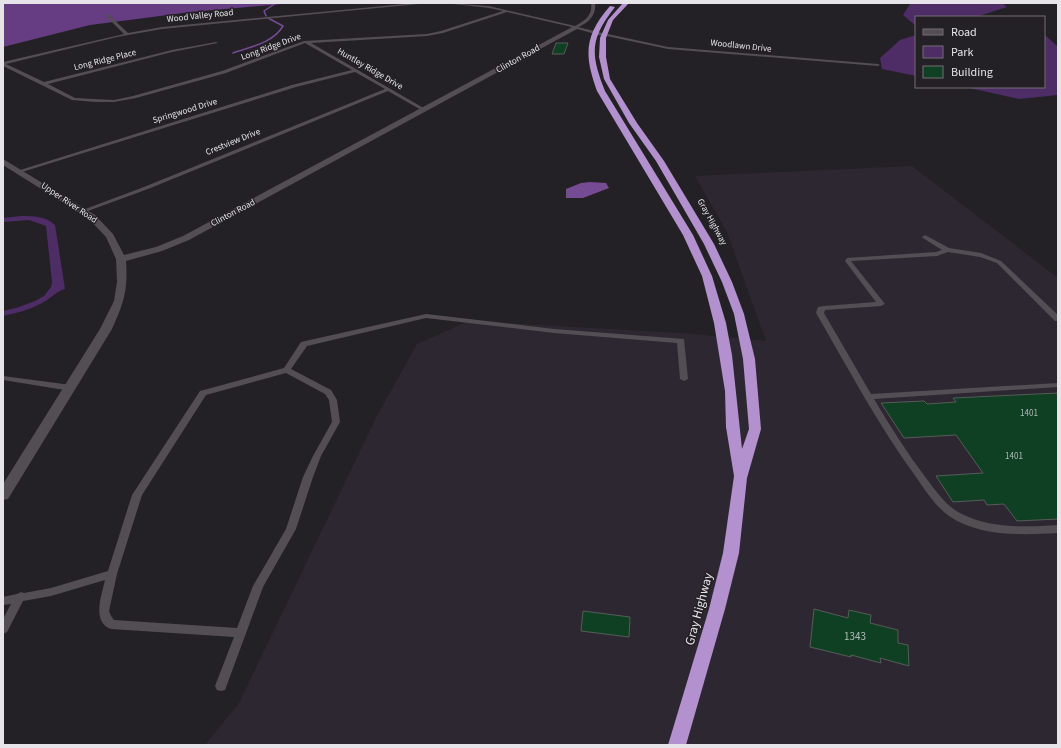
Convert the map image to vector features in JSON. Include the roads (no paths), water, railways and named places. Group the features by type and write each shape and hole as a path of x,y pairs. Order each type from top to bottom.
{"highway":[{"name":"Gray Highway","path":"616,3 608,12 599,33 607,79 702,229 727,282 739,314 749,359 755,429 740,478 731,553 717,609 677,745"},
{"name":"Gray Highway","path":"626,3 591,41 592,66 601,91 688,235 707,276 720,323 726,355 731,391 732,427 740,478"}],"street":[{"name":"Wood Valley Road","path":"3,63 127,34 198,24 426,3"},
{"path":"447,3 472,4 508,11 599,33"},
{"path":"576,27 592,16 595,7 593,3"},
{"name":"Long Ridge Drive","path":"43,84 65,96 82,101 123,99 224,72 308,42 427,35 442,32 508,11"},
{"path":"107,15 127,34"},
{"name":"Clinton Road","path":"121,259 159,249 180,241 576,27"},
{"name":"Woodlawn Drive","path":"599,33 668,48 878,65"},
{"name":"Huntley Ridge Drive","path":"308,42 424,110"},
{"name":"Long Ridge Place","path":"43,84 172,51 216,43"},
{"path":"3,63 43,84"},
{"name":"Springwood Drive","path":"20,171 309,82 356,70"},
{"name":"Crestview Drive","path":"83,211 146,188 389,89"},
{"name":"Upper River Road","path":"3,161 83,211 107,231 121,259"},
{"path":"925,237 947,250 980,255 999,262 1058,320"},
{"path":"947,250 937,254 849,259 848,261 881,304 824,308 821,309 820,313 905,457 944,507 957,516 995,529 1019,532 1058,529"},
{"path":"3,495 7,480 71,388 106,329 119,301 122,282 121,259"},
{"path":"240,633 111,624 106,618 104,611 112,574 138,495 203,394 287,370 304,344 426,316 554,331 681,341 684,379"},
{"path":"221,686 258,586 291,529 308,477 317,456 336,422 334,400 328,392 322,387 287,370"},
{"path":"3,378 71,388"},
{"path":"869,397 1058,385"},
{"path":"3,600 51,592 112,574"},
{"path":"3,629 21,596"}],"waterway":[{"path":"266,16 264,11 276,3"},
{"path":"233,53 261,44 279,32 283,26 268,18"}]}
